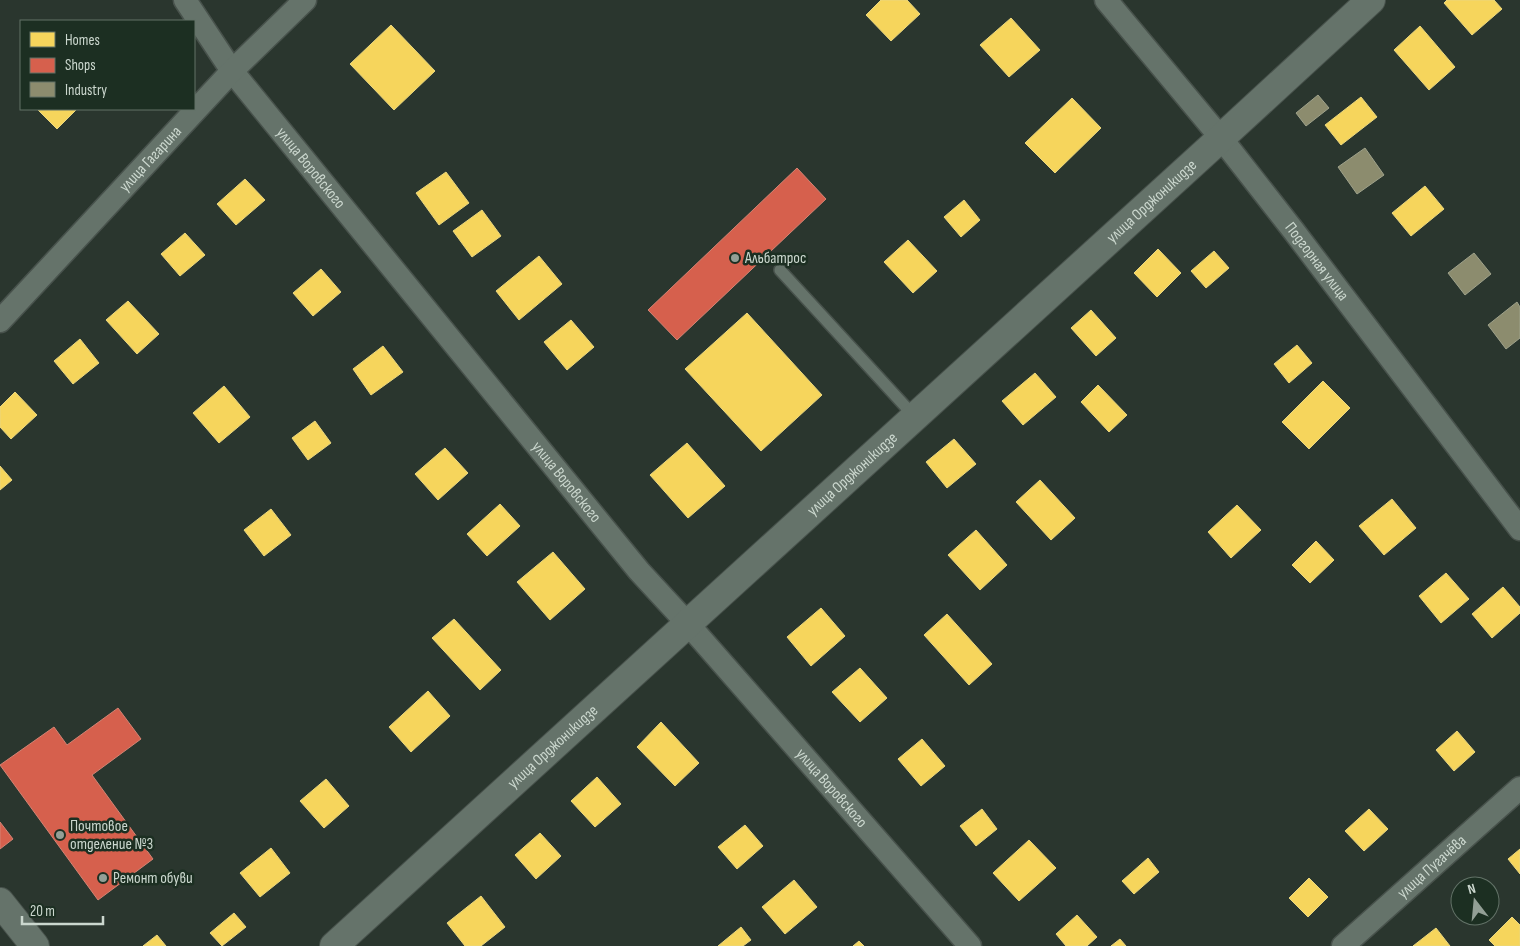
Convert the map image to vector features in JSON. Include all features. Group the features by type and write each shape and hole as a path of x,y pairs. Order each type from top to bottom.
{"street":[{"name":"улица Воровского","path":"185,0 232,71 639,571 688,624 970,946"},
{"name":"улица Гагарина","path":"0,320 232,71 304,0"},
{"name":"Подгорная улица","path":"1106,0 1221,138 1520,529"},
{"name":"улица Орджоникидзе","path":"334,946 1371,0"},
{"name":"улица Пугачёва","path":"1343,946 1520,788"},
{"path":"0,902 35,946"}],"lane":[{"path":"780,270 915,416"}],"building: Homes":[{"path":"881,0 907,0 920,14 891,41 866,15"},
{"path":"1447,0 1494,0 1502,9 1472,35 1444,3"},
{"path":"1011,18 1040,50 1009,77 980,45"},
{"path":"391,25 435,71 394,110 350,64"},
{"path":"1420,26 1455,67 1429,90 1394,50"},
{"path":"1361,97 1377,117 1341,145 1325,125"},
{"path":"1072,98 1101,128 1055,173 1025,143"},
{"path":"38,110 76,110 57,129"},
{"path":"446,172 469,203 439,225 416,193"},
{"path":"245,179 265,200 236,225 217,204"},
{"path":"1425,186 1444,209 1411,236 1392,213"},
{"path":"964,200 980,220 961,237 944,217"},
{"path":"482,210 501,236 472,257 453,231"},
{"path":"185,233 205,255 180,276 161,254"},
{"path":"908,240 937,271 913,293 884,262"},
{"path":"1158,249 1181,273 1157,297 1134,273"},
{"path":"1214,251 1229,268 1206,288 1191,271"},
{"path":"539,256 562,284 519,320 496,291"},
{"path":"321,269 341,292 313,316 293,293"},
{"path":"128,301 159,334 137,354 106,320"},
{"path":"1091,310 1116,338 1096,356 1071,328"},
{"path":"747,313 822,395 761,451 685,369"},
{"path":"571,320 594,347 567,370 544,342"},
{"path":"80,339 99,363 73,384 54,361"},
{"path":"1297,345 1312,363 1289,383 1274,364"},
{"path":"383,346 403,372 371,395 353,369"},
{"path":"1035,373 1056,397 1023,425 1002,401"},
{"path":"1323,381 1350,408 1309,449 1282,422"},
{"path":"1098,385 1127,415 1109,432 1081,402"},
{"path":"224,386 250,417 219,443 193,413"},
{"path":"15,392 37,415 11,439 0,427 0,407"},
{"path":"315,421 331,443 308,460 292,438"},
{"path":"954,439 976,464 947,488 926,462"},
{"path":"687,443 725,486 688,518 650,475"},
{"path":"445,448 468,473 438,500 415,474"},
{"path":"0,466 12,480 0,490"},
{"path":"1040,480 1075,518 1051,540 1016,502"},
{"path":"1392,499 1416,528 1384,555 1359,526"},
{"path":"500,504 520,526 487,556 467,534"},
{"path":"1237,505 1261,530 1231,558 1208,532"},
{"path":"271,509 291,535 264,556 244,530"},
{"path":"976,530 1007,565 980,590 948,555"},
{"path":"1316,541 1334,560 1310,583 1292,565"},
{"path":"553,552 585,589 550,620 517,582"},
{"path":"1446,573 1469,599 1441,623 1419,596"},
{"path":"1503,587 1520,607 1520,613 1492,638 1472,614"},
{"path":"821,608 845,636 811,666 787,637"},
{"path":"947,614 992,664 969,685 924,635"},
{"path":"454,619 501,670 480,690 432,638"},
{"path":"860,668 887,698 860,722 832,692"},
{"path":"428,691 450,716 411,752 389,727"},
{"path":"661,722 699,763 675,786 637,747"},
{"path":"1457,731 1475,752 1454,771 1436,750"},
{"path":"922,739 945,766 921,786 898,759"},
{"path":"597,777 621,804 595,827 571,801"},
{"path":"326,779 349,806 324,828 300,801"},
{"path":"982,809 997,829 976,846 960,826"},
{"path":"1369,809 1388,829 1364,851 1345,831"},
{"path":"745,825 763,846 737,869 718,847"},
{"path":"540,833 561,856 536,879 515,855"},
{"path":"1029,840 1056,868 1019,901 993,873"},
{"path":"271,848 290,873 260,897 240,873"},
{"path":"1520,849 1520,874 1508,859"},
{"path":"1148,858 1159,872 1134,894 1122,881"},
{"path":"1309,878 1328,897 1308,917 1289,898"},
{"path":"794,880 817,907 785,934 762,907"},
{"path":"481,896 505,927 481,946 465,946 447,923"},
{"path":"234,913 246,927 222,946 210,933"},
{"path":"1077,915 1097,937 1087,946 1066,946 1056,934"},
{"path":"1512,917 1520,925 1520,946 1495,946 1489,940"},
{"path":"741,927 751,940 743,946 718,946"},
{"path":"1436,928 1450,946 1413,946"},
{"path":"157,935 166,946 143,946"},
{"path":"1120,939 1126,946 1111,946"},
{"path":"859,941 864,946 853,946"}],"building: Shops":[{"path":"797,168 826,199 677,340 648,310"},
{"path":"118,708 141,739 92,775 153,859 98,900 0,765 54,727 67,745"},
{"path":"0,822 13,839 0,849"}],"building: Industry":[{"path":"1318,95 1329,108 1306,126 1296,113"},
{"path":"1365,148 1384,175 1357,194 1338,167"},
{"path":"1474,253 1491,274 1465,295 1448,273"},
{"path":"1517,302 1520,307 1520,338 1506,349 1488,325"}],"place":[{"name":"Альбатрос","path":"735,258"},
{"name":"Почтовое отделение №3","path":"60,835"},
{"name":"Ремонт обуви","path":"103,878"}]}
